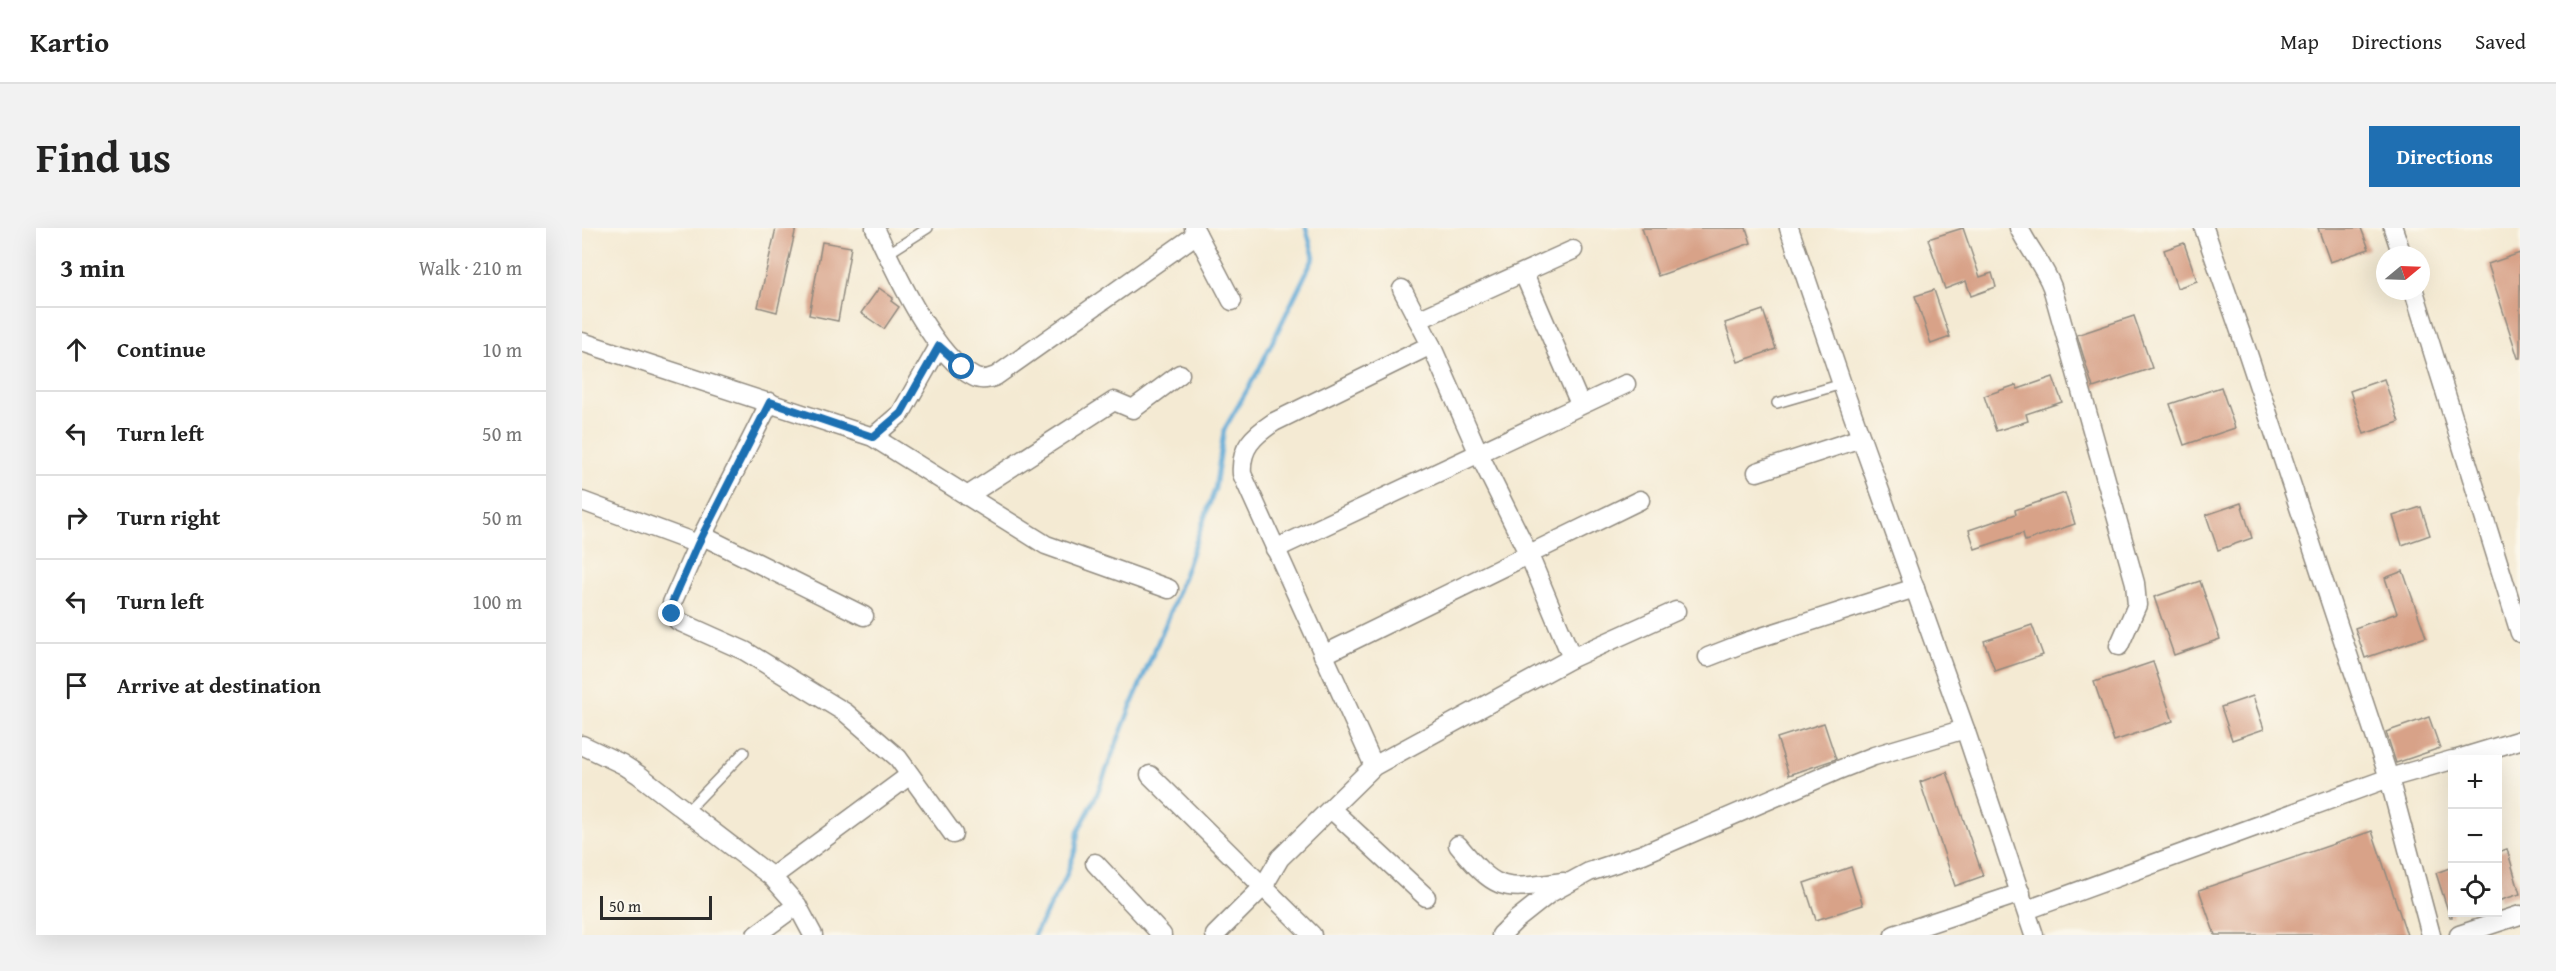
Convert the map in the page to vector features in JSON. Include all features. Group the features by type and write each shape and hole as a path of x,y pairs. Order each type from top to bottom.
{"street":[{"path":"875,228 902,285 939,346 973,377 988,379 996,376 1195,231 1232,301"},
{"path":"1789,228 1965,729 2034,935"},
{"path":"2019,228 2033,255 2046,272 2052,287 2078,370 2135,583 2137,605 2119,646"},
{"path":"2204,228 2252,365 2389,778 2431,935"},
{"path":"2394,228 2399,246"},
{"path":"1418,320 1573,250"},
{"path":"1524,274 1580,404"},
{"path":"1402,289 1431,345 1479,454 1529,555 1572,658"},
{"path":"2417,300 2520,633"},
{"path":"582,342 873,437 1046,545 1169,589"},
{"path":"1374,766 1242,474 1243,453 1253,437 1274,422 1431,345"},
{"path":"873,437 901,413 939,346"},
{"path":"967,496 1114,401 1133,409 1180,374"},
{"path":"1275,549 1626,384"},
{"path":"770,402 701,540 672,603 672,614 678,621 745,651 846,713 898,758 953,834"},
{"path":"1757,471 1861,438"},
{"path":"1323,655 1640,500"},
{"path":"582,501 701,540 864,615"},
{"path":"1708,657 1749,641 1915,588"},
{"path":"1215,935 1263,887 1280,858 1374,766 1572,658 1676,611"},
{"path":"1501,935 1550,893 1589,872 1643,854 1874,756 1965,729"},
{"path":"2470,755 2520,740"},
{"path":"582,745 622,764 772,877 797,905 813,935"},
{"path":"2027,910 2389,778 2448,761"},
{"path":"772,877 910,775"},
{"path":"1150,775 1312,935"},
{"path":"1331,808 1426,897"},
{"path":"1458,845 1476,867 1496,884 1514,888 1572,881"},
{"path":"1095,863 1162,935"},
{"path":"1894,935 2021,893"},
{"path":"756,935 797,905"},
{"path":"2459,935 2520,915"}],"lane":[{"path":"887,254 928,228"},
{"path":"1777,403 1842,384"},
{"path":"687,811 744,752"}],"building":[{"path":"776,228 796,228 777,312 758,307"},
{"path":"1642,228 1746,228 1751,243 1658,276"},
{"path":"1963,228 1980,277 1992,273 1996,287 1971,296 1966,281 1945,289 1928,239"},
{"path":"2318,228 2361,228 2369,249 2330,262"},
{"path":"822,242 851,247 838,321 809,315"},
{"path":"2184,243 2197,281 2177,288 2164,250"},
{"path":"2520,253 2520,358 2518,358 2488,264"},
{"path":"879,288 893,298 891,301 899,307 884,329 861,313"},
{"path":"1934,290 1950,337 1931,344 1915,296"},
{"path":"1763,310 1776,349 1738,362 1725,323"},
{"path":"2134,316 2152,368 2093,388 2077,335"},
{"path":"2053,377 2062,402 2026,414 2028,421 1996,431 1984,396 2016,385 2018,389"},
{"path":"2384,379 2399,422 2364,434 2350,391"},
{"path":"2221,387 2235,428 2184,445 2170,404"},
{"path":"2065,493 2075,524 2025,541 2023,533 1975,549 1969,530 2016,514 2015,510"},
{"path":"2241,503 2252,538 2218,550 2206,515"},
{"path":"2421,507 2430,535 2402,545 2393,516"},
{"path":"2403,571 2426,637 2365,658 2355,628 2397,613 2385,578"},
{"path":"2200,581 2220,639 2174,655 2154,597"},
{"path":"2032,625 2043,655 1995,671 1984,641"},
{"path":"2153,662 2173,721 2114,741 2094,682"},
{"path":"2253,696 2264,729 2232,740 2221,707"},
{"path":"2429,717 2440,748 2396,763 2386,732"},
{"path":"1824,723 1836,759 1789,775 1777,738"},
{"path":"1947,772 1983,876 1955,886 1920,782"},
{"path":"2372,831 2407,935 2215,935 2199,890"},
{"path":"2507,849 2520,894 2502,900 2502,863 2502,851"},
{"path":"1851,867 1863,905 1816,920 1804,883"},
{"path":"2448,868 2448,911 2436,873"}],"waterway":[{"path":"1034,935 1065,879 1076,848 1078,832 1097,794 1169,616 1215,489 1224,430 1258,371 1314,257 1306,228"}],"route":[{"path":"672,614 672,603 698,544 770,402 873,437 901,413 939,346 962,367"}]}
